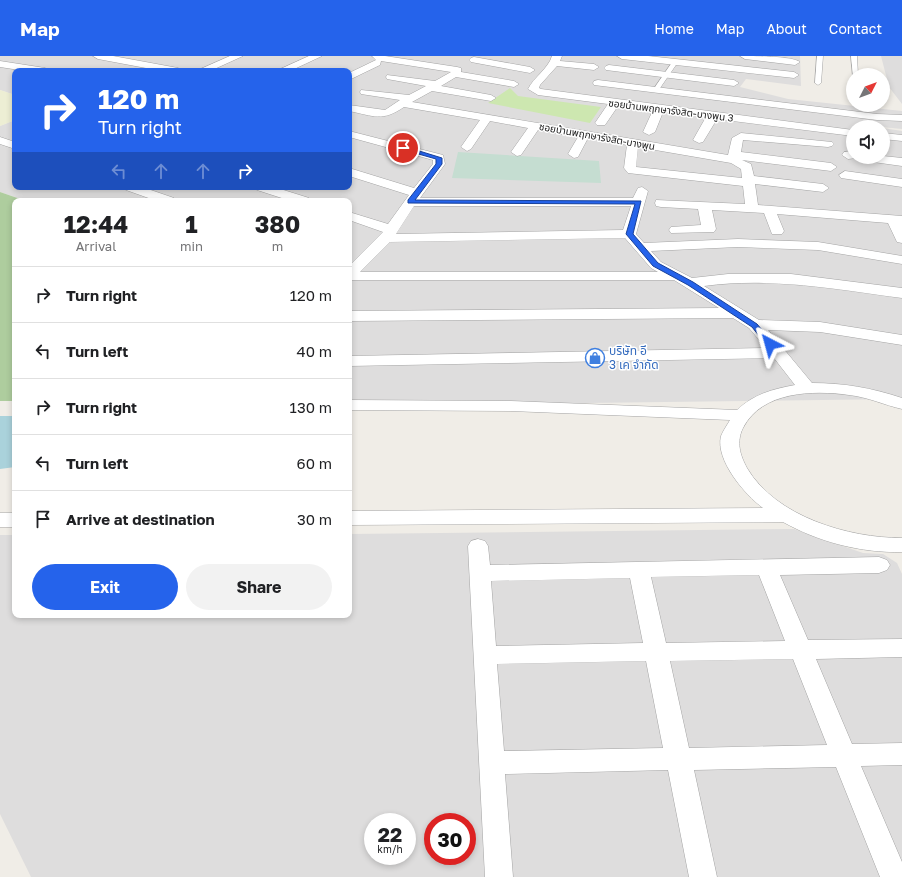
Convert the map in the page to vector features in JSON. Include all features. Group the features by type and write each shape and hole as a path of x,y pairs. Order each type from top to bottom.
{"street":[{"path":"98,56 162,68"},
{"path":"208,68 238,56"},
{"path":"288,68 316,56"},
{"path":"622,56 657,58 675,62 794,75"},
{"path":"730,99 736,74 733,56"},
{"path":"745,56 795,62"},
{"path":"352,75 379,58 514,84"},
{"path":"352,109 382,114 388,113 456,72 476,58 530,70"},
{"path":"556,58 594,67"},
{"name":"ซอยบ้านพฤกษารังสิต-บางพูน 3","path":"556,58 552,67 537,81 533,89 547,95 846,131"},
{"path":"0,64 26,68"},
{"path":"609,68 734,83"},
{"path":"391,77 492,98"},
{"path":"598,83 877,117 902,118"},
{"name":"ซอยบ้านพฤกษารังสิต-บางพูน","path":"365,92 443,110 633,142 734,158 831,166"},
{"path":"601,123 614,103"},
{"path":"649,132 659,109"},
{"path":"432,119 443,110"},
{"path":"700,140 713,115"},
{"path":"467,148 487,117"},
{"path":"517,152 536,125"},
{"path":"574,154 585,134"},
{"path":"352,135 439,158 439,164 413,197 389,234 352,270"},
{"path":"752,208 747,167 734,158 738,138 741,136 828,144"},
{"path":"890,137 902,138"},
{"path":"0,140 12,145"},
{"path":"633,142 630,168 632,170 823,188"},
{"path":"890,160 902,162"},
{"path":"352,173 413,197 641,197 630,234"},
{"path":"845,175 902,183"},
{"path":"138,190 161,198"},
{"path":"270,190 295,198"},
{"path":"661,203 769,209 898,219 902,239"},
{"path":"676,230 709,229 704,205"},
{"path":"769,209 776,230"},
{"path":"829,214 834,229"},
{"path":"352,217 389,234 630,234 656,265 690,283 755,325 807,388"},
{"path":"642,247 738,243 810,246 902,260"},
{"path":"352,271 677,276"},
{"path":"690,283 728,278 791,278 902,293"},
{"path":"352,316 736,314"},
{"path":"755,325 820,327 902,340"},
{"path":"352,361 778,353"},
{"path":"902,404 876,395 841,389 807,388 779,393 756,402 740,415 730,437 734,463 753,490 786,515 825,533 870,544 902,545"},
{"path":"352,405 511,406 740,415"},
{"path":"352,518 786,515"},
{"path":"0,520 12,520"},
{"path":"478,546 499,877"},
{"path":"480,574 879,565"},
{"path":"767,568 894,877"},
{"path":"639,571 703,877"},
{"path":"485,656 902,648"},
{"path":"492,763 902,754"}],"lane":[{"path":"818,83 820,56"},
{"path":"854,56 855,68"},
{"path":"656,90 675,62"}],"shaded area":[{"path":"0,56 800,56 801,86 746,79 740,87 788,99 846,105 846,112 890,112 890,110 902,111 902,129 890,128 890,120 846,120 846,164 890,164 890,129 902,131 902,399 352,406 352,198 17,198 0,192 0,126 12,121 12,190 352,190 352,68 12,68 12,94 0,90"},
{"path":"881,56 902,56 902,104 890,88 890,68 884,68"},
{"path":"794,529 863,553 883,554 897,563 902,574 902,877 31,877 0,814 0,535 12,535 12,618 352,618 352,534"}],"green space":[{"path":"510,88 518,96 601,107 590,123 488,103"},
{"path":"0,90 12,94 12,121 0,126"},
{"path":"458,152 599,161 601,183 452,178"},
{"path":"0,192 17,198 12,198 12,401 0,401"}],"water":[{"path":"0,416 12,416 12,467 0,469"}],"place":[{"name":"บริษัท อี 3 เค จำกัด","path":"595,358"}],"route":[{"path":"403,148 439,158 439,164 416,192 410,202 639,202 630,234 656,265 690,283 755,325 770,344"}]}
